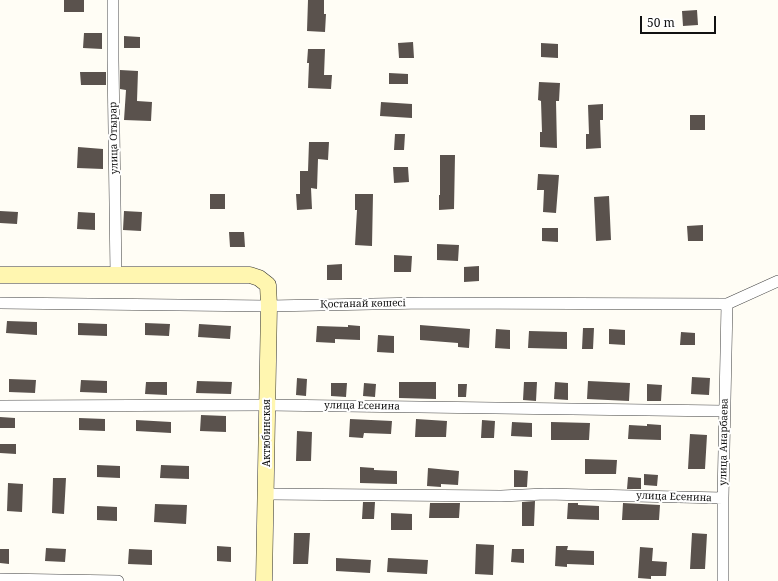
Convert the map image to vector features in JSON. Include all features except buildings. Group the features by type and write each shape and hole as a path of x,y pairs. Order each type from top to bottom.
{"street":[{"name":"улица Отырар","path":"113,0 116,275"},
{"path":"0,275 116,275"},
{"name":"Актюбинская","path":"116,275 250,275 259,278 268,285 269,306 264,581"},
{"path":"726,304 778,281"},
{"name":"Қостанай көшесі","path":"0,303 269,306 424,303 726,304"},
{"name":"улица Анарбаева","path":"723,581 726,304"},
{"name":"улица Есенина","path":"0,406 267,406 724,411"},
{"name":"улица Есенина","path":"266,494 501,496 545,494 723,498"},
{"path":"0,579 118,581"}]}
